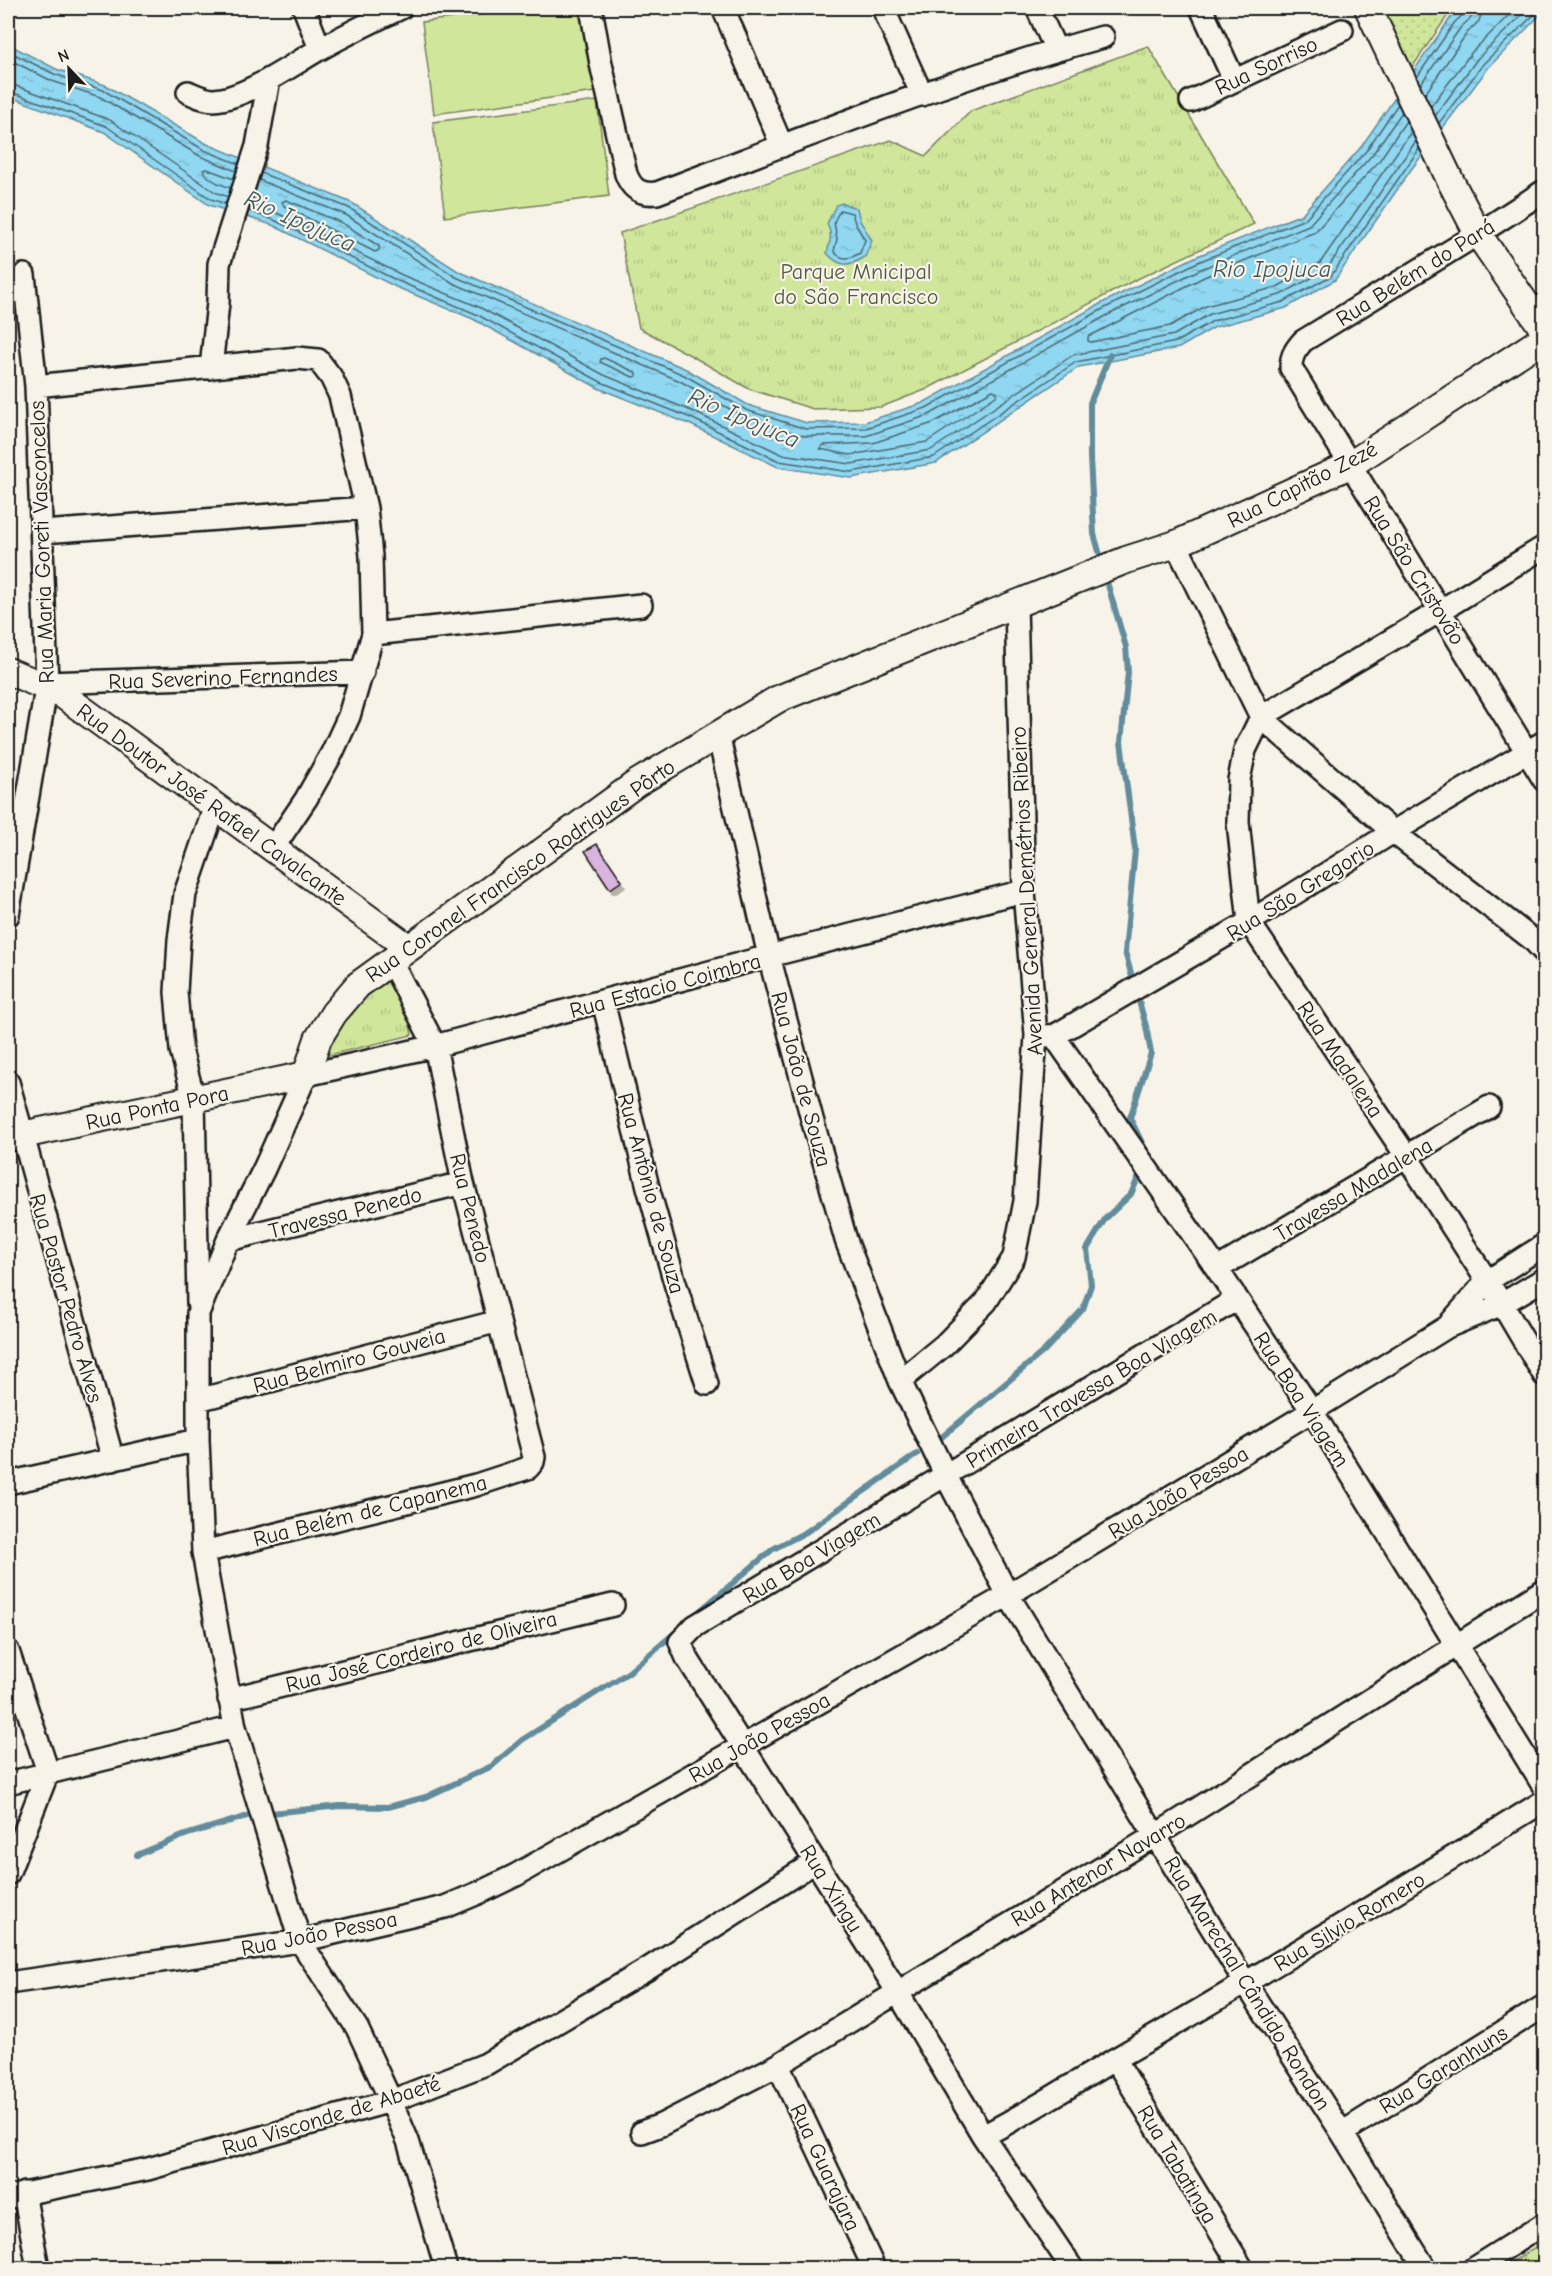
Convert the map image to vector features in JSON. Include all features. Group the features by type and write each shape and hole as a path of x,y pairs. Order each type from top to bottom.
{"street":[{"path":"304,8 320,50"},
{"path":"188,92 205,99 222,99 269,79 320,50 375,13 400,8"},
{"path":"591,8 626,174 630,184 637,191 646,194 657,193 922,95 1056,50 1103,37"},
{"path":"723,8 782,146"},
{"path":"883,8 922,95"},
{"path":"1037,8 1056,50"},
{"path":"1201,8 1234,80"},
{"path":"1368,8 1478,234 1545,330"},
{"name":"Rua Sorriso","path":"1191,101 1342,30"},
{"path":"211,368 218,303 219,264 258,146 269,79"},
{"name":"Rua Belém do Pará","path":"1291,358 1303,341 1545,191"},
{"name":"Rua Maria Goreti Vasconcelos","path":"8,915 47,684 36,386 24,275"},
{"name":"Rua Capitão Zezé","path":"1074,582 1126,560 1176,544 1350,465 1545,338"},
{"path":"36,386 297,358 318,360 331,377 340,396 366,508 372,568 374,634 349,716 332,753 306,799 273,848"},
{"name":"Rua São Cristovão","path":"1291,358 1291,368 1440,611 1536,747 1545,780"},
{"path":"43,532 366,508"},
{"path":"1176,544 1261,717 1394,832 1541,942"},
{"path":"1261,717 1545,547"},
{"name":"Rua Coronel Francisco Rodrigues Pôrto","path":"306,1076 318,1039 334,1013 358,985 637,783 778,699 1074,582"},
{"path":"374,634 641,604"},
{"name":"Avenida General Demétrios Ribeiro","path":"900,1382 944,1345 986,1302 1014,1257 1025,1201 1045,1036 1024,891 1016,605"},
{"name":"Rua Doutor José Rafael Cavalcante","path":"8,671 47,684 60,693 273,848 400,955"},
{"name":"Rua Severino Fernandes","path":"47,684 363,672"},
{"name":"Rua Madalena","path":"1261,717 1245,750 1239,780 1238,822 1249,922 1407,1158 1545,1374"},
{"name":"Rua João de Souza","path":"718,734 770,956 846,1240 900,1382"},
{"name":"Rua São Gregorio","path":"1045,1036 1124,995 1249,922 1536,747"},
{"path":"215,806 184,894 176,992 181,1050 194,1099 198,1440 203,1552 235,1727 300,1941 357,2028 391,2101 408,2141 446,2268"},
{"name":"Rua Estacio Coimbra","path":"306,1076 435,1046 1024,891"},
{"name":"Rua Penedo","path":"400,955 435,1046 463,1183 500,1321 534,1457 533,1462"},
{"name":"Rua Antônio de Souza","path":"603,1001 651,1198 707,1384"},
{"name":"Rua Boa Viagem","path":"1045,1036 1136,1153 1312,1411 1545,1787"},
{"path":"198,1313 228,1240 264,1169 306,1076"},
{"name":"Rua Ponta Pora","path":"14,1137 306,1076"},
{"path":"8,1082 14,1137"},
{"name":"Travessa Madalena","path":"1217,1269 1407,1158 1489,1107"},
{"name":"Rua Pastor Pedro Alves","path":"14,1137 113,1460"},
{"name":"Travessa Penedo","path":"228,1240 463,1183"},
{"name":"Rua João Pessoa","path":"1447,1327 1486,1282 1545,1245"},
{"name":"Rua João Pessoa","path":"8,1983 300,1941 445,1907 483,1892 1008,1595 1447,1327 1502,1304 1545,1279"},
{"name":"Primeira Travessa Boa Viagem","path":"946,1476 1237,1299"},
{"name":"Rua Belmiro Gouveia","path":"198,1400 500,1321"},
{"name":"Rua Marechal Cândido Rondon","path":"900,1382 1008,1595 1246,1984 1425,2268"},
{"path":"8,1483 198,1440"},
{"name":"Rua Belém de Capanema","path":"203,1552 476,1485 528,1468 533,1462"},
{"name":"Rua Boa Viagem","path":"680,1642 695,1626 946,1476"},
{"name":"Rua Antenor Navarro","path":"642,2132 661,2125 778,2064 1156,1835 1545,1590"},
{"name":"Rua José Cordeiro de Oliveira","path":"229,1699 613,1605"},
{"name":"Rua Xingu","path":"680,1642 687,1658 744,1745 897,1991 983,2136 1072,2268"},
{"path":"8,1651 48,1772 8,1874"},
{"path":"8,1783 235,1727"},
{"name":"Rua Silvio Romero","path":"983,2136 1029,2113 1115,2059 1246,1984 1545,1801"},
{"name":"Rua Visconde de Abaeté","path":"16,2195 148,2169 391,2101 486,2064 646,1970 815,1862"},
{"name":"Rua Garanhuns","path":"1342,2133 1545,2006"},
{"name":"Rua Tabatinga","path":"1115,2059 1242,2268"},
{"name":"Rua Guarajara","path":"778,2064 874,2268"},
{"path":"16,2195 38,2268"},
{"path":"1474,2268 1545,2224"}],"green space":[{"path":"531,8 584,8 595,92 434,114 422,22"},
{"path":"1380,8 1457,8 1448,15 1409,72"},
{"name":"Parque Mnicipal do São Francisco","path":"1148,46 1254,224 1133,281 925,390 881,407 813,409 749,389 639,328 620,233 891,140 926,156 971,111"},
{"path":"597,101 609,196 445,217 433,122"},
{"path":"398,959 412,1035 317,1058 334,1020"},
{"path":"1544,2243 1544,2268 1501,2268"}],"water":[{"name":"Rio Ipojuca","path":"1463,8 1544,8 1544,11 1489,67 1410,171 1335,280 1286,308 1215,327 1179,348 1079,367 936,463 851,478 778,467 689,424 598,388 473,319 396,287 272,225 209,205 104,132 8,96 8,44 56,69 105,85 207,144 352,203 458,271 686,369 748,405 807,423 865,422 923,403 1100,304 1195,257 1302,214 1361,147 1451,17"},
{"path":"842,203 857,208 860,221 872,240 865,257 849,264 836,261 827,253 830,235 827,224 836,205"}],"building":[{"path":"597,844 622,881 610,889 585,851"}],"waterway":[{"path":"1102,562 1094,534 1090,403 1110,355"},
{"path":"1105,575 1126,647 1128,672 1121,742 1135,849 1125,952 1146,1026 1151,1053 1130,1118 1148,1155"},
{"path":"937,1441 1044,1351 1083,1309 1091,1285 1087,1249 1105,1219 1131,1194 1142,1169"},
{"path":"695,1615 773,1549 806,1532 917,1454"},
{"path":"137,1855 185,1835 251,1815 340,1806 388,1807 426,1797 492,1766 522,1740 629,1672 678,1630"}]}
